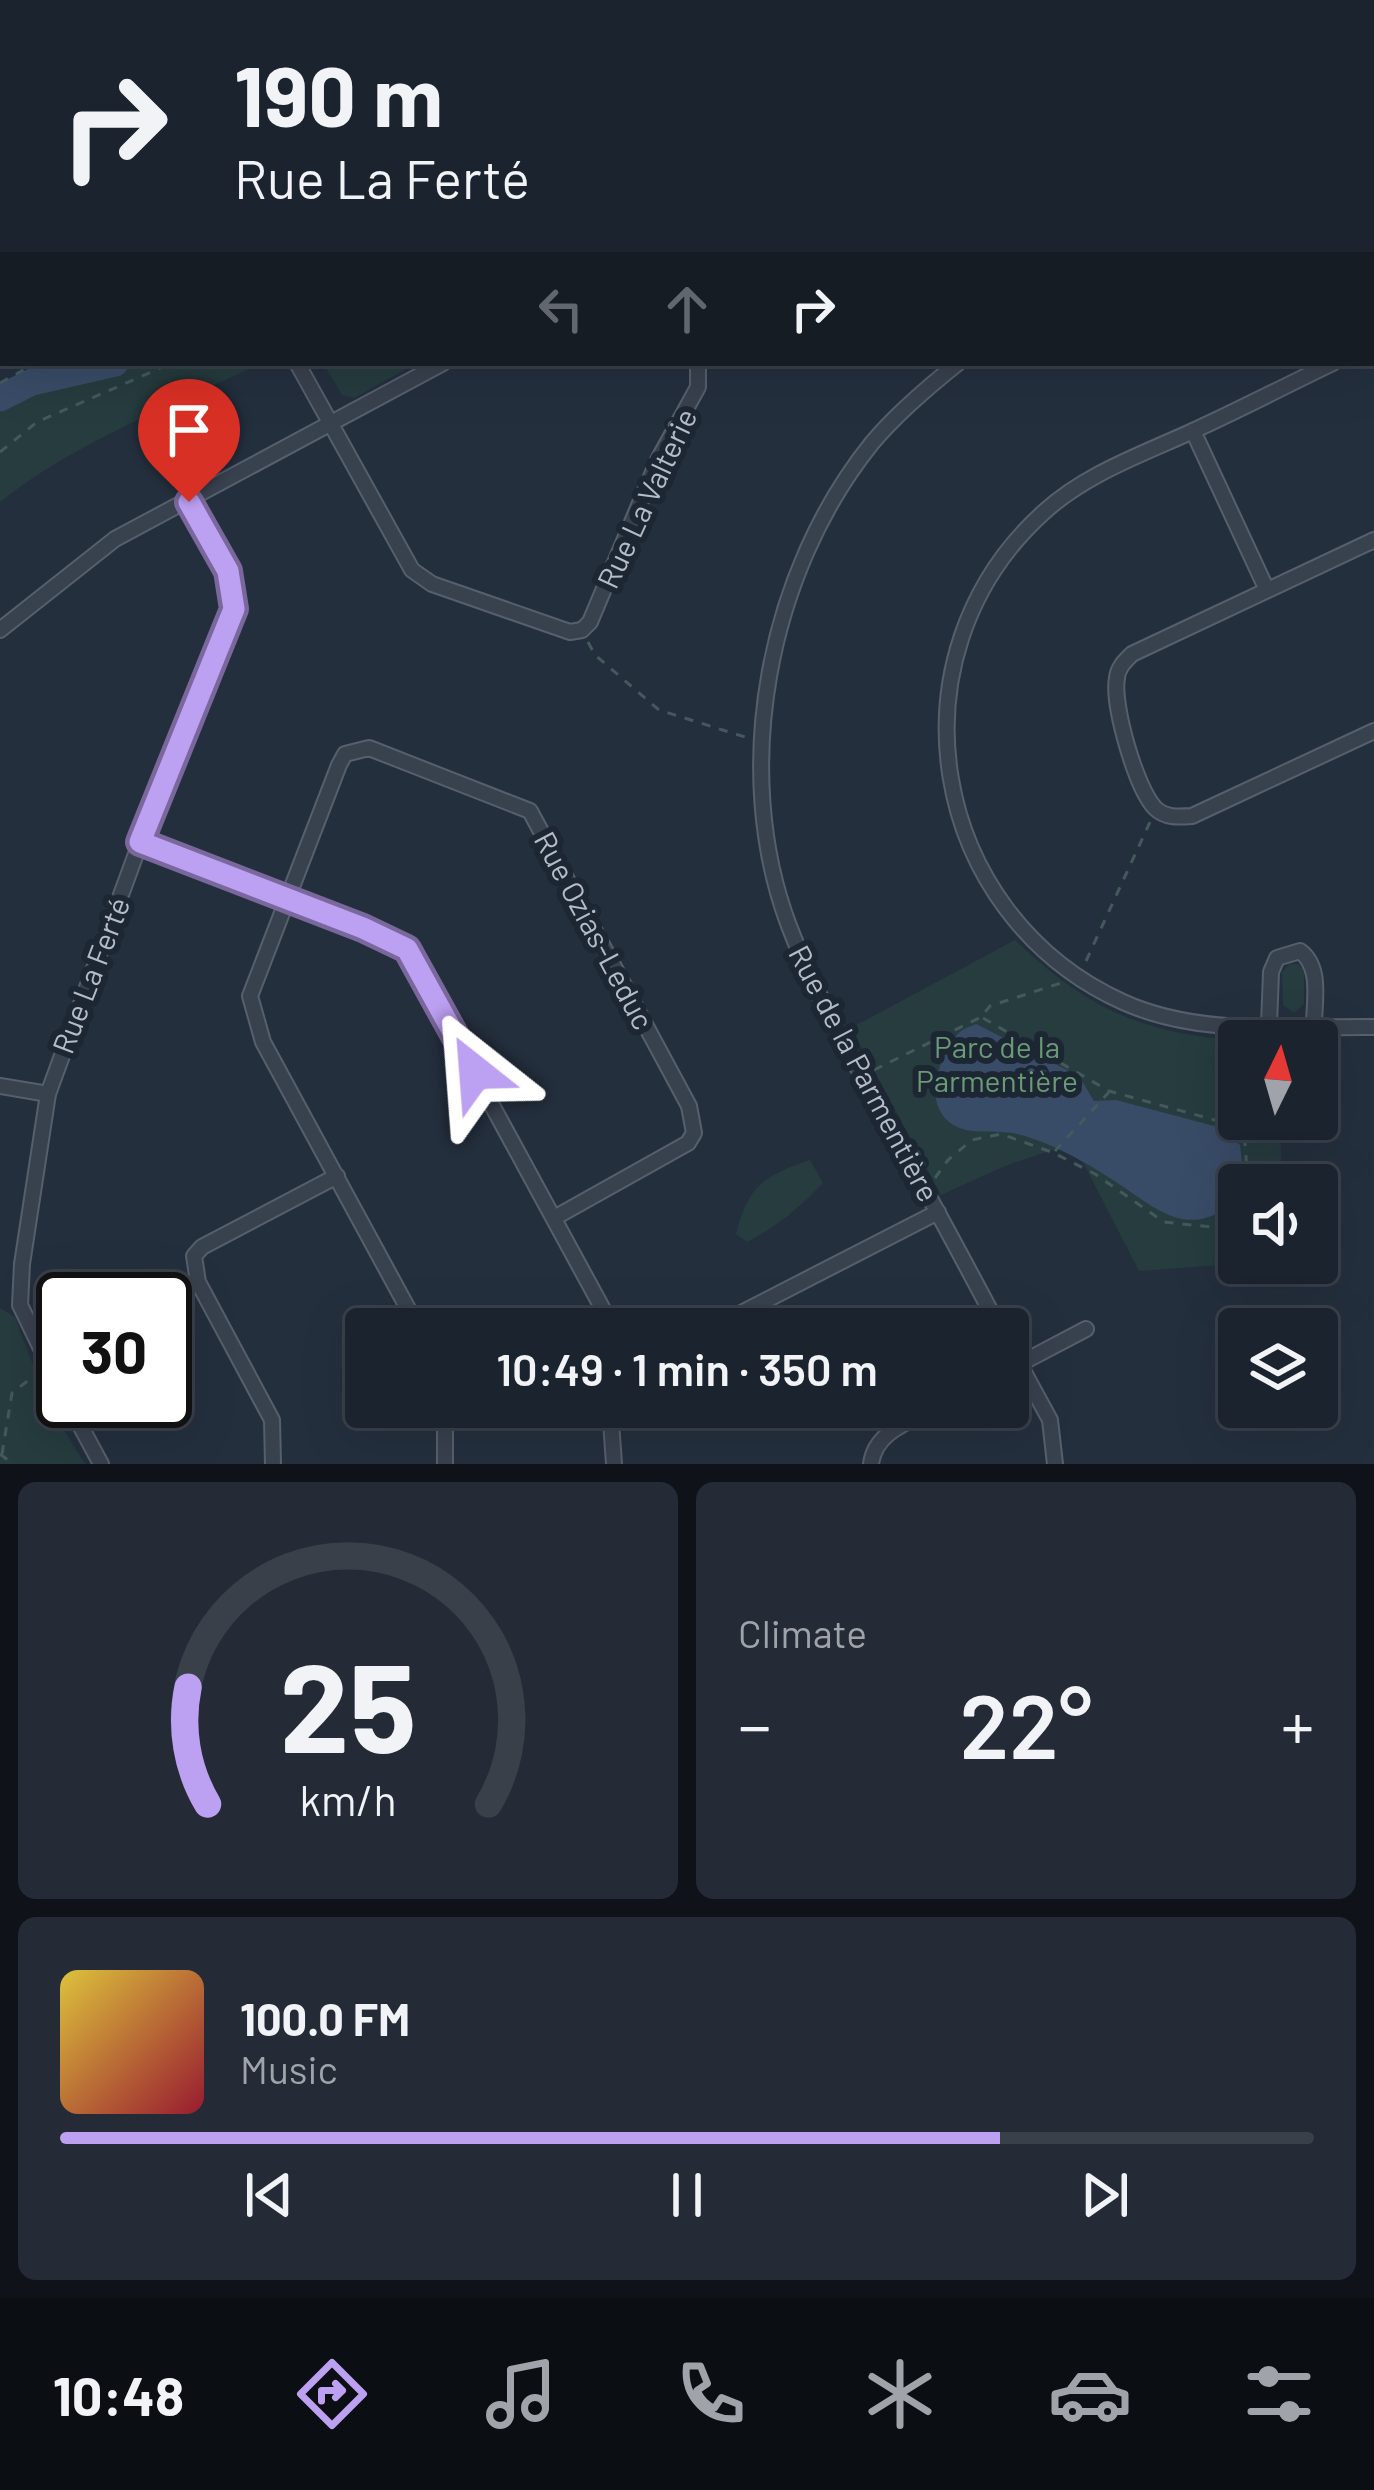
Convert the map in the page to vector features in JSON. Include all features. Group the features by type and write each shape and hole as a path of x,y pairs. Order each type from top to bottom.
{"street":[{"path":"299,366 412,570 432,584 570,632 582,630"},
{"path":"0,630 116,539 437,366"},
{"name":"Rue La Valterie","path":"582,630 596,610 659,458 698,387 698,366"},
{"name":"Rue de la Parmentière","path":"954,366 872,443 838,492 803,558 778,634 763,743 762,797 771,869 820,1000 989,1308"},
{"path":"1218,1025 1170,1018 1125,1004 1079,977 1022,929 971,854 954,801 946,704 959,644 978,596 1005,554 1045,512 1089,479 1328,366"},
{"path":"1193,431 1268,590"},
{"name":"Rue La Ferté","path":"36,1341 20,1305 48,1094 140,842 234,609 228,571 189,502"},
{"path":"1374,540 1132,654 1120,665 1116,680 1131,754 1157,810 1174,818 1192,816 1374,731"},
{"name":"Rue Ozias-Leduc","path":"408,1308 262,1042 250,997 339,765 345,754 357,748 385,753 530,811 689,1106 694,1133 688,1143 554,1218"},
{"path":"140,842 407,949 602,1308"},
{"path":"1270,1020 1271,972 1277,958 1300,952 1310,959 1314,972 1315,1020"},
{"path":"1338,1026 1374,1027"},
{"path":"0,1087 48,1094"},
{"path":"273,1464 272,1420 198,1282 194,1256 202,1246 337,1176"},
{"path":"751,1308 938,1211"},
{"path":"1029,1359 1086,1329"},
{"path":"1029,1389 1050,1420 1055,1464"},
{"name":"Rue La Ferté","path":"81,1428 101,1464"},
{"path":"445,1428 445,1464"},
{"path":"611,1428 614,1464"},
{"path":"871,1464 877,1445 897,1428"}],"path":[{"path":"0,383 31,366"},
{"path":"0,452 37,422 165,366"},
{"path":"582,630 595,655 659,710 763,743"},
{"path":"862,1076 981,1017 990,1006 1079,977 1157,810"},
{"path":"981,1017 1109,1091 1222,1122 1245,1143 1246,1164"},
{"path":"1054,1153 1109,1091"},
{"path":"926,1190 972,1140 1001,1134 1095,1174 1164,1222 1211,1227 1218,1222"},
{"path":"13,1464 1,1454 12,1393 36,1374"}],"green space":[{"path":"46,366 254,366 93,442 0,502 0,393"},
{"path":"325,366 412,366 354,398 342,395"},
{"name":"Parc de la Parmentière","path":"1015,940 1066,984 1117,1013 1172,1031 1218,1039 1218,1140 1281,1140 1281,1164 1218,1164 1218,1265 1139,1271 1073,1143 941,1195 851,1028"},
{"path":"1290,964 1299,964 1304,972 1304,1004 1294,1013 1283,1005 1282,972"},
{"path":"810,1160 823,1183 814,1192 747,1242 736,1234 746,1204 760,1185"},
{"path":"0,1308 15,1317 36,1373 36,1428 63,1428 85,1464 0,1464"}],"water":[{"path":"976,1024 1079,1076 1094,1101 1116,1100 1218,1127 1218,1140 1240,1145 1242,1164 1218,1164 1218,1213 1196,1220 1169,1215 1047,1144 1012,1133 953,1125 939,1109 937,1079 943,1057 962,1031"}],"waterway":[{"path":"0,398 32,382 102,366"}],"route":[{"path":"189,502 228,571 234,609 140,842 407,949 475,1072"}]}
